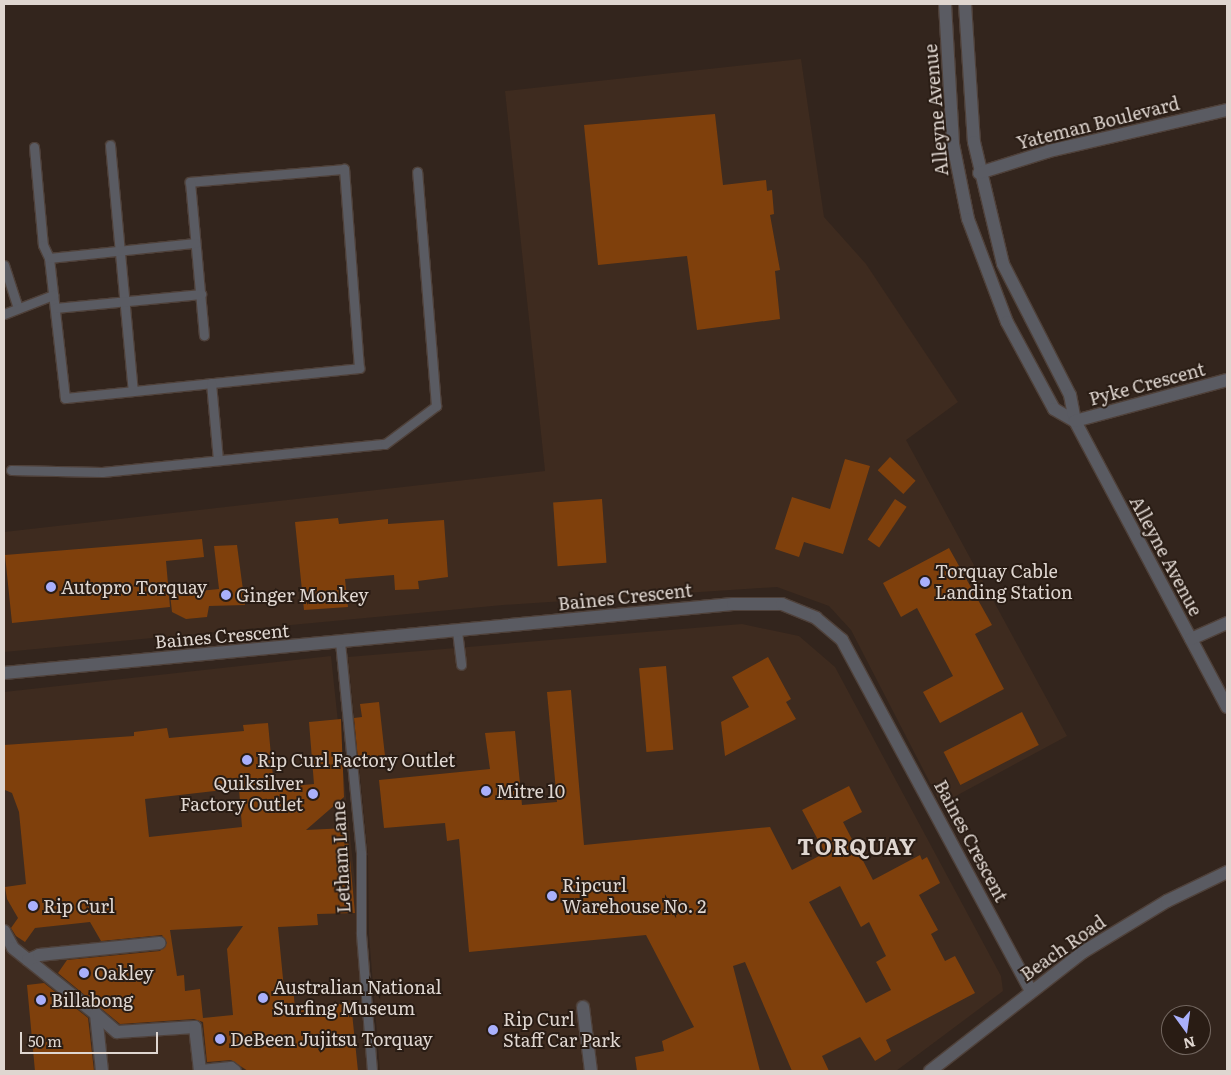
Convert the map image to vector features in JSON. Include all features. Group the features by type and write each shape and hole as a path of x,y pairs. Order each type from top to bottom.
{"street":[{"name":"Alleyne Avenue","path":"944,4 953,144 980,258 1007,322 1054,408 1075,421"},
{"name":"Alleyne Avenue","path":"965,4 979,173 1003,264 1070,395 1075,421 1227,708"},
{"name":"Yateman Boulevard","path":"979,173 1049,151 1227,110"},
{"name":"Pyke Crescent","path":"1075,421 1227,380"},
{"name":"Baines Crescent","path":"4,673 762,601 782,604 816,618 842,640 1031,991"},
{"path":"1191,640 1227,623"},
{"name":"Beach Road","path":"930,1071 1031,991 1120,929 1227,872"},
{"path":"4,931 14,948 117,1032 195,1027 201,1071 231,1068 235,1071"},
{"path":"28,960 39,955 159,943"},
{"path":"583,1007 591,1071"},
{"path":"96,1014 102,1071"}],"lane":[{"path":"110,145 133,391"},
{"path":"34,147 43,245 49,258 65,398 359,368 344,169 190,182 204,335"},
{"path":"11,470 102,472 384,444 436,406 417,172"},
{"path":"49,258 196,243"},
{"path":"4,264 18,308"},
{"path":"4,314 54,294"},
{"path":"55,308 200,294"},
{"path":"211,383 218,460"},
{"path":"457,631 461,665"},
{"name":"Letham Lane","path":"340,642 361,854 361,934 372,1071"}],"shaded area":[{"path":"801,59 824,217 866,264 958,402 906,440 1067,736 941,804 851,630 829,606 777,587 503,605 4,652 4,532 545,471 505,91"},
{"path":"742,624 799,636 835,667 1001,976 1003,991 896,1071 380,1071 369,935 368,855 348,657"},
{"path":"331,656 375,1071 4,1071 4,692"}],"building":[{"path":"715,114 723,185 766,180 767,191 772,190 774,214 770,215 780,270 775,271 780,319 697,330 687,256 598,265 584,125"},
{"path":"890,457 916,481 903,494 878,470"},
{"path":"845,459 870,466 843,554 804,542 799,557 775,549 792,497 830,509"},
{"path":"602,499 606,563 558,566 553,502"},
{"path":"895,499 907,507 879,547 868,540"},
{"path":"338,518 339,524 388,519 388,524 444,520 448,577 418,581 419,589 395,590 394,575 345,579 348,607 304,610 295,522"},
{"path":"202,539 204,557 166,561 170,607 12,623 5,555"},
{"path":"237,545 245,605 209,606 207,617 186,619 172,612 170,594 219,589 214,546"},
{"path":"949,548 992,625 975,634 1004,689 940,723 923,692 953,676 917,608 901,617 883,583"},
{"path":"768,657 791,699 786,702 796,719 725,756 721,722 749,707 732,677"},
{"path":"666,666 673,750 646,752 639,668"},
{"path":"571,690 584,845 770,827 792,870 825,853 802,810 849,786 862,812 843,822 873,880 920,855 922,860 927,857 940,883 919,895 938,930 931,934 945,961 955,956 975,993 886,1040 891,1051 875,1061 860,1037 822,1056 829,1071 792,1071 745,962 733,966 760,1071 637,1071 635,1057 664,1051 662,1041 694,1027 646,935 469,952 459,839 447,841 445,823 384,828 379,780 490,769 485,733 515,731 522,805 557,802 547,692","holes":["840,886 861,927 869,922 886,956 876,962 891,990 866,1003 809,902"]},
{"path":"379,702 385,756 358,759 354,718 362,717 360,704"},
{"path":"1022,712 1039,745 960,785 944,752"},
{"path":"341,719 344,797 306,830 347,828 355,913 317,914 318,925 278,927 284,989 293,987 295,1008 351,1003 358,1071 248,1071 231,1060 207,1062 203,1022 194,1019 120,1024 58,973 67,960 160,951 167,943 162,935 101,941 90,922 35,928 25,942 16,936 11,928 18,918 7,899 5,887 26,884 19,812 12,793 5,790 4,745 134,736 134,732 167,728 169,738 244,731 243,725 268,723 274,788 314,784 309,722","holes":["239,789 242,827 149,837 145,799","243,926 227,949 233,1015 203,1018 200,989 185,991 184,975 177,976 170,930"]},
{"path":"44,983 88,1018 94,1071 35,1071 27,985"}],"place":[{"name":"Torquay Cable Landing Station","path":"925,582"},
{"name":"Autopro Torquay","path":"51,587"},
{"name":"Ginger Monkey","path":"226,595"},
{"name":"Rip Curl Factory Outlet","path":"247,760"},
{"name":"Mitre 10","path":"486,791"},
{"name":"Quiksilver Factory Outlet","path":"313,794"},
{"name":"Ripcurl Warehouse No. 2","path":"552,896"},
{"name":"Rip Curl","path":"33,906"},
{"name":"Oakley","path":"84,973"},
{"name":"Australian National Surfing Museum","path":"263,998"},
{"name":"Billabong","path":"41,1000"},
{"name":"Rip Curl Staff Car Park","path":"493,1030"},
{"name":"DeBeen Jujitsu Torquay","path":"220,1039"}],"district":[{"name":"TORQUAY","path":"857,846"}]}
